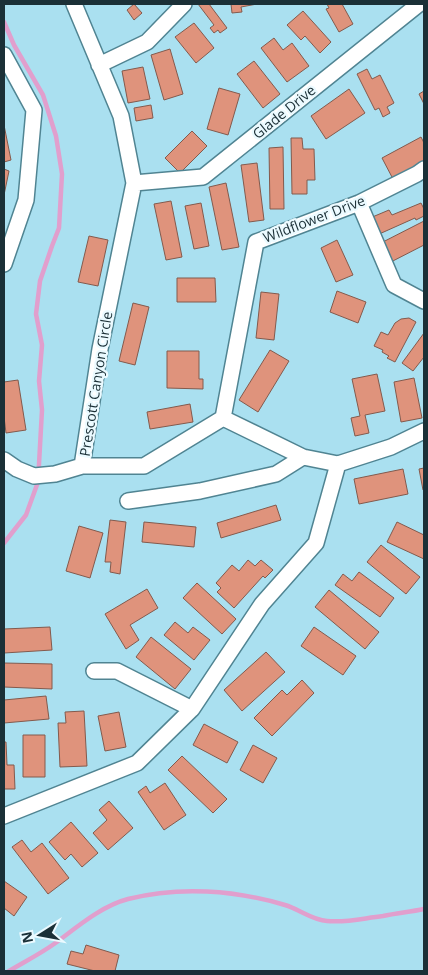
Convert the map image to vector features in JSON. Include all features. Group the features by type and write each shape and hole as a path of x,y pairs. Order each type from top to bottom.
{"street":[{"name":"Prescott Canyon Circle","path":"74,4 120,116 134,184 100,349 82,466 144,466 223,418"},
{"path":"99,65 147,42 184,4"},
{"name":"Glade Drive","path":"134,184 203,177 419,4"},
{"path":"4,55 34,110 26,200 4,264"},
{"name":"Wildflower Drive","path":"223,418 256,242 359,203 424,169"},
{"path":"359,203 394,285 424,301"},
{"path":"223,418 303,457 338,464 391,447 424,431"},
{"path":"128,501 200,491 276,474 303,457"},
{"path":"4,460 17,469 34,476 61,473 82,466"},
{"path":"4,816 137,762 192,709 262,604 316,544 338,464"},
{"path":"94,671 117,671 192,709"}],"building":[{"path":"134,4 142,13 134,20 127,10"},
{"path":"198,4 209,4 227,28 220,33 218,30 214,33 210,28 214,25"},
{"path":"231,4 257,4 241,7 242,12 232,13"},
{"path":"327,4 342,4 353,24 339,32 326,9 329,8"},
{"path":"303,11 331,42 320,53 305,36 301,40 287,25"},
{"path":"194,23 214,48 196,63 175,37"},
{"path":"274,38 283,50 292,43 309,66 287,82 261,48"},
{"path":"170,49 183,94 164,100 151,55"},
{"path":"254,61 280,94 263,108 237,74"},
{"path":"143,67 150,99 128,103 122,71"},
{"path":"367,69 372,79 380,75 394,103 387,107 390,113 383,117 379,108 375,110 357,74"},
{"path":"219,88 240,94 228,135 207,129"},
{"path":"349,89 365,113 326,139 311,116"},
{"path":"424,91 424,104 419,94"},
{"path":"151,105 153,118 136,121 134,108"},
{"path":"4,125 11,160 4,162"},
{"path":"192,131 207,146 180,173 165,158"},
{"path":"421,137 424,143 424,162 393,179 382,158"},
{"path":"291,138 302,138 303,149 314,149 315,180 307,180 307,194 292,194"},
{"path":"283,147 284,209 270,209 269,148"},
{"path":"257,163 264,220 249,222 241,165"},
{"path":"4,169 9,171 4,195"},
{"path":"226,183 239,247 222,250 209,187"},
{"path":"171,201 182,257 166,260 154,204"},
{"path":"201,203 209,246 194,249 185,206"},
{"path":"421,203 424,209 424,216 416,220 415,218 377,235 370,218 389,210 392,215"},
{"path":"424,221 424,245 387,264 377,245"},
{"path":"89,236 108,240 98,286 78,282"},
{"path":"337,240 353,275 336,282 321,248"},
{"path":"177,278 215,278 216,302 177,302"},
{"path":"337,291 366,302 358,323 330,312"},
{"path":"261,292 279,294 274,340 256,338"},
{"path":"133,303 149,307 135,365 119,361"},
{"path":"409,318 416,322 395,362 387,358 389,356 382,352 383,350 374,346 381,332 388,335 395,323 401,319"},
{"path":"424,333 424,357 413,371 402,363"},
{"path":"270,350 289,361 258,412 239,400"},
{"path":"167,351 199,351 199,379 203,379 203,389 167,388"},
{"path":"377,374 385,411 365,415 369,433 355,436 351,418 360,416 352,379"},
{"path":"414,378 422,418 401,422 394,382"},
{"path":"18,380 26,430 6,433 4,382"},
{"path":"190,404 193,422 150,429 147,412"},
{"path":"424,468 424,490 423,490 419,469"},
{"path":"403,469 408,494 359,504 354,479"},
{"path":"276,505 281,520 221,538 217,523"},
{"path":"110,520 126,522 120,574 110,572 111,562 105,562"},
{"path":"144,522 196,527 194,547 142,542"},
{"path":"397,522 424,535 424,559 387,542"},
{"path":"79,526 103,533 90,578 66,571"},
{"path":"381,545 420,577 406,594 367,562"},
{"path":"248,560 255,566 261,560 273,570 265,578 263,576 234,608 217,592 221,588 216,583 232,565 239,571"},
{"path":"359,572 394,598 380,617 335,585 343,574 352,581"},
{"path":"197,583 236,619 222,634 183,598"},
{"path":"147,589 158,608 130,625 139,640 126,649 105,614"},
{"path":"329,590 379,632 365,649 315,607"},
{"path":"175,622 188,633 193,627 210,640 194,660 164,635"},
{"path":"50,627 52,650 4,653 4,629"},
{"path":"314,627 356,656 343,675 301,646"},
{"path":"151,637 191,669 175,689 136,657"},
{"path":"266,652 285,672 242,711 224,690"},
{"path":"4,663 52,664 52,689 4,687"},
{"path":"302,680 314,693 272,736 254,718 282,690 287,695"},
{"path":"46,696 49,719 4,723 4,700"},
{"path":"84,711 87,766 60,767 58,723 66,723 65,712"},
{"path":"119,712 126,747 105,751 98,716"},
{"path":"204,724 238,742 227,763 193,745"},
{"path":"23,735 45,735 45,777 23,777"},
{"path":"4,742 6,742 7,765 14,765 15,789 4,789"},
{"path":"253,745 277,758 263,783 240,770"},
{"path":"182,756 227,799 213,813 168,770"},
{"path":"165,783 186,815 164,830 138,792 146,786 150,793"},
{"path":"109,801 133,828 108,850 93,833 107,820 99,810"},
{"path":"71,822 98,853 82,867 71,854 65,860 49,842"},
{"path":"22,840 31,852 42,843 69,878 48,894 12,847"},
{"path":"4,881 27,897 14,916 4,908"},
{"path":"86,945 119,955 115,971 95,971 67,964 71,951 83,954"}],"waterway":[{"path":"4,22 14,45 43,95 56,136 62,174 59,228 40,281 36,314 42,345 39,381 42,410 38,482 26,515 4,543"},
{"path":"9,971 49,948 89,918 108,907 128,899 167,892 207,891 247,896 290,907 316,919 334,921 355,920 424,909"}]}
